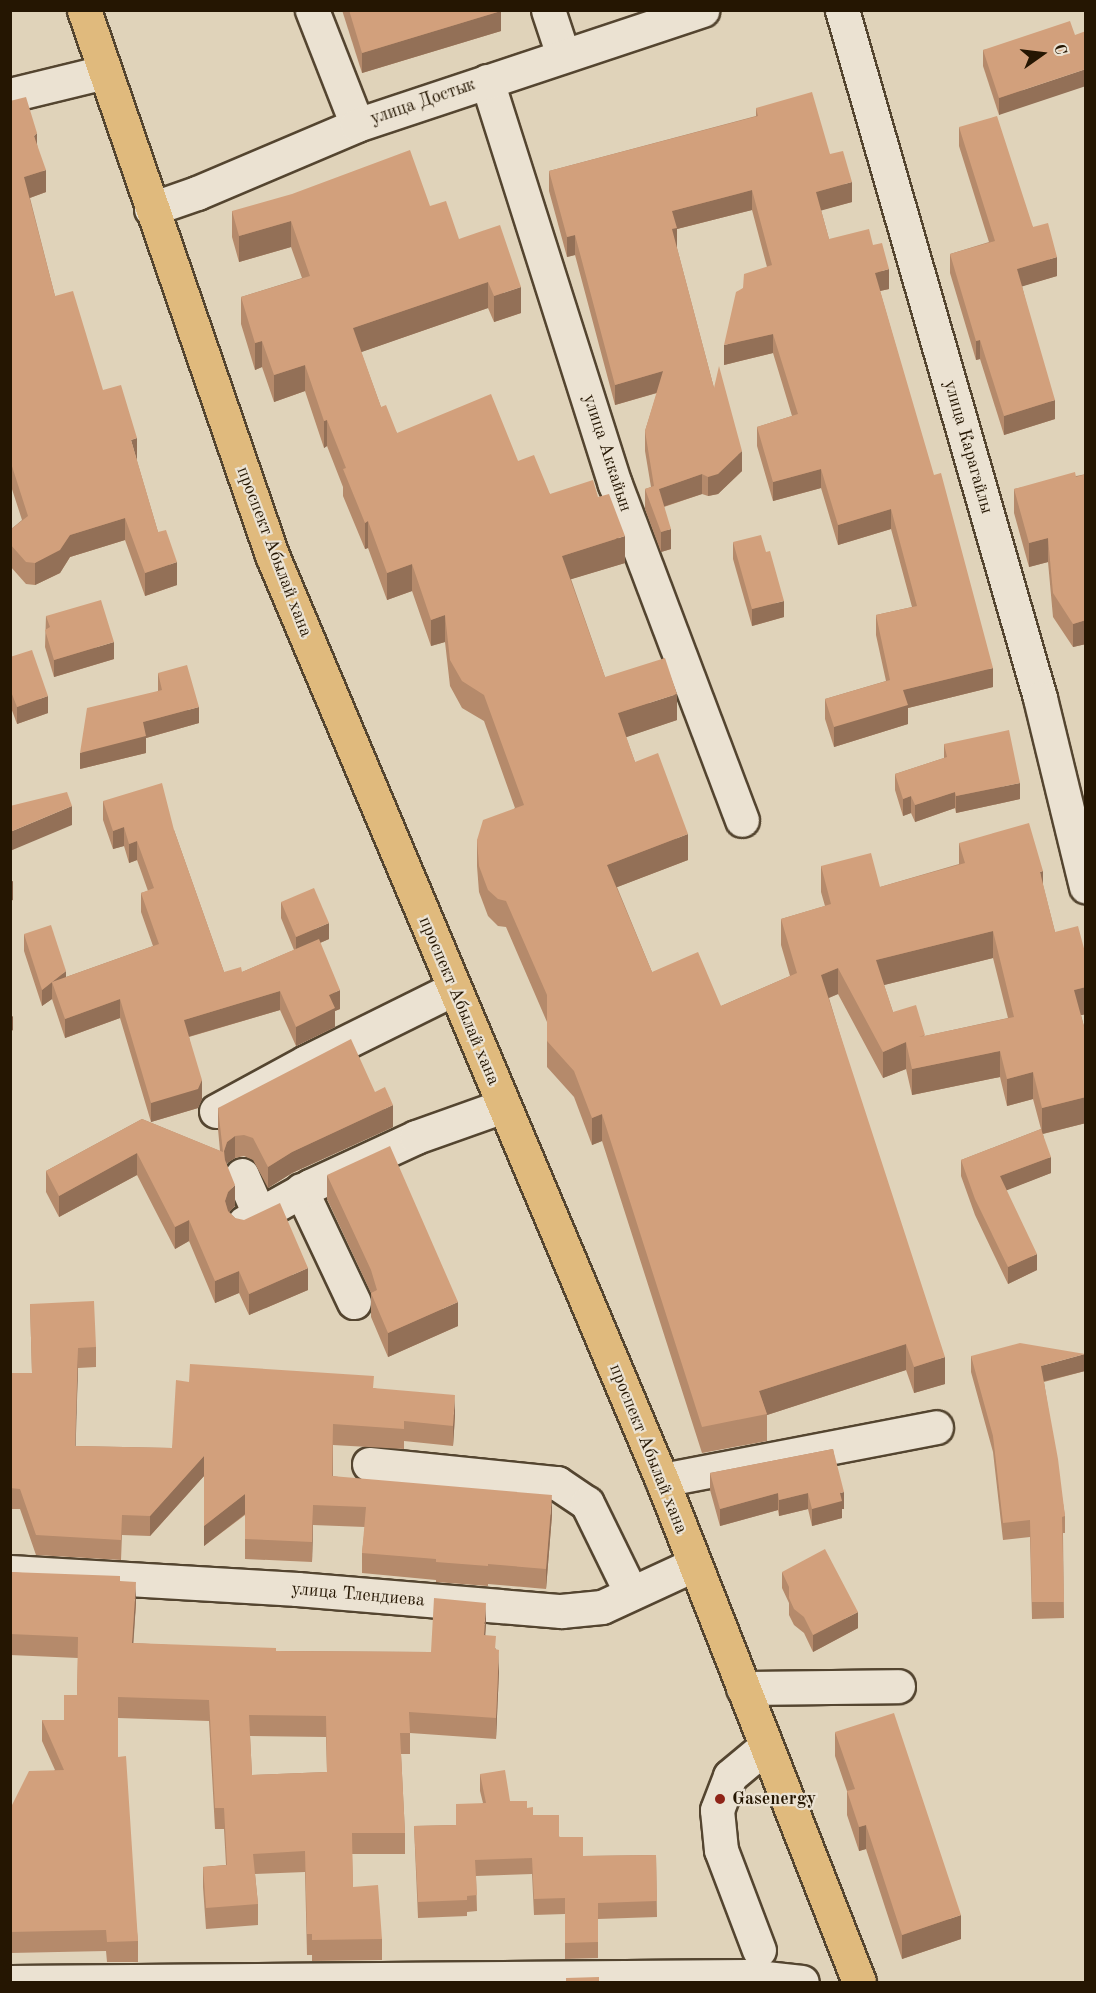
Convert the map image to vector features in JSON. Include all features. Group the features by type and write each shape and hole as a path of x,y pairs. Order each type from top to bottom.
{"main road":[{"name":"проспект Абылай хана","path":"84,10 272,555 453,989 662,1480 859,1983"}],"street":[{"path":"312,10 357,125"},
{"path":"549,10 563,55"},
{"name":"улица Достык","path":"151,209 197,193 357,125 702,10"},
{"name":"улица Карагайлы","path":"842,10 1040,698 1086,886"},
{"path":"10,95 104,72"},
{"name":"улица Аккайын","path":"487,81 615,484 742,820"},
{"path":"216,1111 306,1062 453,989"},
{"path":"242,1176 252,1218 301,1190 416,1137 503,1106"},
{"path":"301,1190 354,1302"},
{"path":"662,1480 936,1427"},
{"path":"369,1464 557,1483 586,1503 632,1593"},
{"name":"улица Тлендиева","path":"10,1572 297,1589 561,1611 602,1607 695,1564"},
{"path":"743,1688 898,1686"},
{"path":"759,1950 722,1850 717,1810 730,1776 766,1746"},
{"path":"10,1983 723,1976 783,1978 802,1983"}],"building":[{"path":"349,10 501,10 501,11 362,53"},
{"path":"1070,21 1075,35 1086,31 1086,69 999,98 983,50"},
{"path":"812,92 830,154 843,151 852,182 816,192 829,239 869,229 873,245 882,243 889,269 875,273 934,475 941,473 993,668 903,690 908,705 834,727 825,699 890,680 876,615 917,606 891,509 838,525 821,469 773,482 757,427 798,414 773,334 724,345 736,292 743,288 744,274 772,265 752,190 672,211 677,228 672,229 714,388 719,366 742,451 718,474 708,477 702,474 659,489 671,529 661,532 645,489 654,486 645,431 663,371 615,385 575,235 567,237 549,171 758,116 756,108"},
{"path":"26,97 37,133 34,136 46,170 24,177 55,296 73,291 103,390 121,385 137,438 131,440 158,532 166,530 177,562 145,573 125,518 70,535 60,550 35,563 26,562 10,544 10,530 28,516 10,460 10,101"},
{"path":"997,116 1033,227 1048,223 1057,257 1017,269 1055,400 1004,416 980,340 976,341 950,254 995,241 959,127"},
{"path":"410,150 430,206 446,201 459,239 500,225 521,287 494,296 488,282 353,328 381,407 386,405 397,433 491,394 518,461 534,455 550,494 593,480 598,497 609,494 625,536 562,556 605,677 665,658 677,694 618,713 635,762 658,753 688,834 607,865 652,972 698,952 721,1006 797,973 781,919 831,904 821,866 871,853 880,887 965,863 959,843 1029,823 1043,871 1040,872 1055,932 1078,926 1086,956 1086,987 1074,990 1086,1034 1086,1097 1042,1108 1033,1072 1007,1079 1000,1051 912,1069 906,1042 883,1052 838,968 821,975 945,1357 914,1367 906,1344 759,1391 767,1414 702,1427 602,1114 592,1118 574,1071 547,1041 547,995 506,901 498,899 488,890 479,866 477,840 483,820 524,805 484,695 462,681 450,660 445,615 431,620 412,564 387,573 368,521 365,523 343,469 346,468 327,420 324,421 305,365 274,375 262,341 255,343 241,297 310,276 291,221 239,236 232,211 292,194","holes":["993,931 1014,1017 919,1037 925,1035 916,1005 893,1012 876,960"]},
{"path":"1075,472 1076,477 1086,474 1086,620 1073,624 1053,593 1048,538 1029,543 1014,489"},
{"path":"761,535 766,552 770,551 784,601 752,609 733,542"},
{"path":"101,600 114,642 54,660 45,630 50,627 46,616"},
{"path":"32,650 48,696 17,707 10,689 10,657"},
{"path":"187,665 199,707 143,722 146,736 80,753 87,708 162,690 158,673"},
{"path":"1009,730 1020,783 956,796 955,792 915,805 911,796 903,799 895,774 947,757 944,744"},
{"path":"162,783 174,830 224,972 241,967 242,972 319,939 340,990 329,995 335,1008 296,1027 280,991 184,1020 202,1080 198,1089 151,1103 120,999 65,1019 52,982 159,944 141,893 154,888 137,841 129,844 124,827 113,831 103,801"},
{"path":"67,792 72,806 10,832 10,806"},
{"path":"314,888 329,923 296,937 281,902"},
{"path":"51,925 66,971 42,990 24,934"},
{"path":"351,1039 375,1092 385,1087 393,1105 292,1152 268,1167 253,1138 244,1135 235,1136 227,1142 224,1151 225,1160 235,1185 228,1192 225,1201 228,1211 235,1218 244,1220 280,1203 308,1268 249,1294 239,1271 215,1281 189,1220 175,1227 137,1153 59,1196 46,1171 142,1119 223,1152 218,1108"},
{"path":"1041,1129 1051,1157 1000,1176 1037,1254 1008,1267 975,1199 961,1160"},
{"path":"390,1146 458,1302 388,1333 371,1293 377,1290 371,1270 327,1175"},
{"path":"94,1301 96,1347 78,1348 75,1446 172,1448 176,1380 189,1382 190,1364 374,1376 373,1388 455,1395 453,1426 404,1421 404,1429 333,1424 332,1476 552,1495 546,1569 436,1562 436,1559 362,1553 366,1507 313,1505 312,1542 245,1539 245,1494 204,1526 204,1456 150,1516 122,1515 121,1540 36,1535 20,1489 10,1488 10,1373 32,1373 30,1304"},
{"path":"1020,1343 1085,1354 1041,1366 1058,1459 1065,1516 1062,1517 1064,1602 1032,1602 1030,1520 1003,1523 993,1436 971,1356"},
{"path":"833,1449 844,1492 840,1493 842,1501 812,1509 808,1493 779,1500 778,1493 720,1509 710,1473"},
{"path":"825,1549 858,1612 813,1635 804,1617 794,1609 789,1598 789,1587 782,1572"},
{"path":"10,1572 120,1576 120,1581 136,1582 132,1643 276,1648 276,1651 431,1652 434,1598 486,1603 484,1635 496,1636 495,1649 499,1650 496,1718 409,1712 410,1733 400,1733 405,1833 352,1833 353,1887 378,1885 382,1939 312,1940 312,1934 307,1934 305,1851 253,1854 258,1904 206,1908 203,1867 227,1865 224,1808 215,1808 209,1700 118,1697 118,1757 126,1756 138,1941 107,1942 106,1930 10,1932 10,1809 29,1771 64,1770 42,1720 64,1720 64,1695 77,1695 78,1637 10,1634","holes":["249,1715 326,1716 327,1772 252,1775"]},
{"path":"894,1713 961,1915 902,1935 866,1825 859,1827 847,1791 855,1789 835,1732"},
{"path":"505,1770 510,1801 527,1801 527,1808 533,1807 533,1815 559,1815 559,1837 583,1837 583,1856 656,1855 657,1901 598,1903 598,1942 565,1943 565,1898 534,1899 532,1858 475,1860 477,1895 467,1896 467,1900 418,1902 414,1826 456,1825 456,1804 486,1803 480,1774"},
{"path":"599,1977 599,1983 566,1983 566,1978"}],"place":[{"name":"Gasenergy","path":"720,1799"}]}
